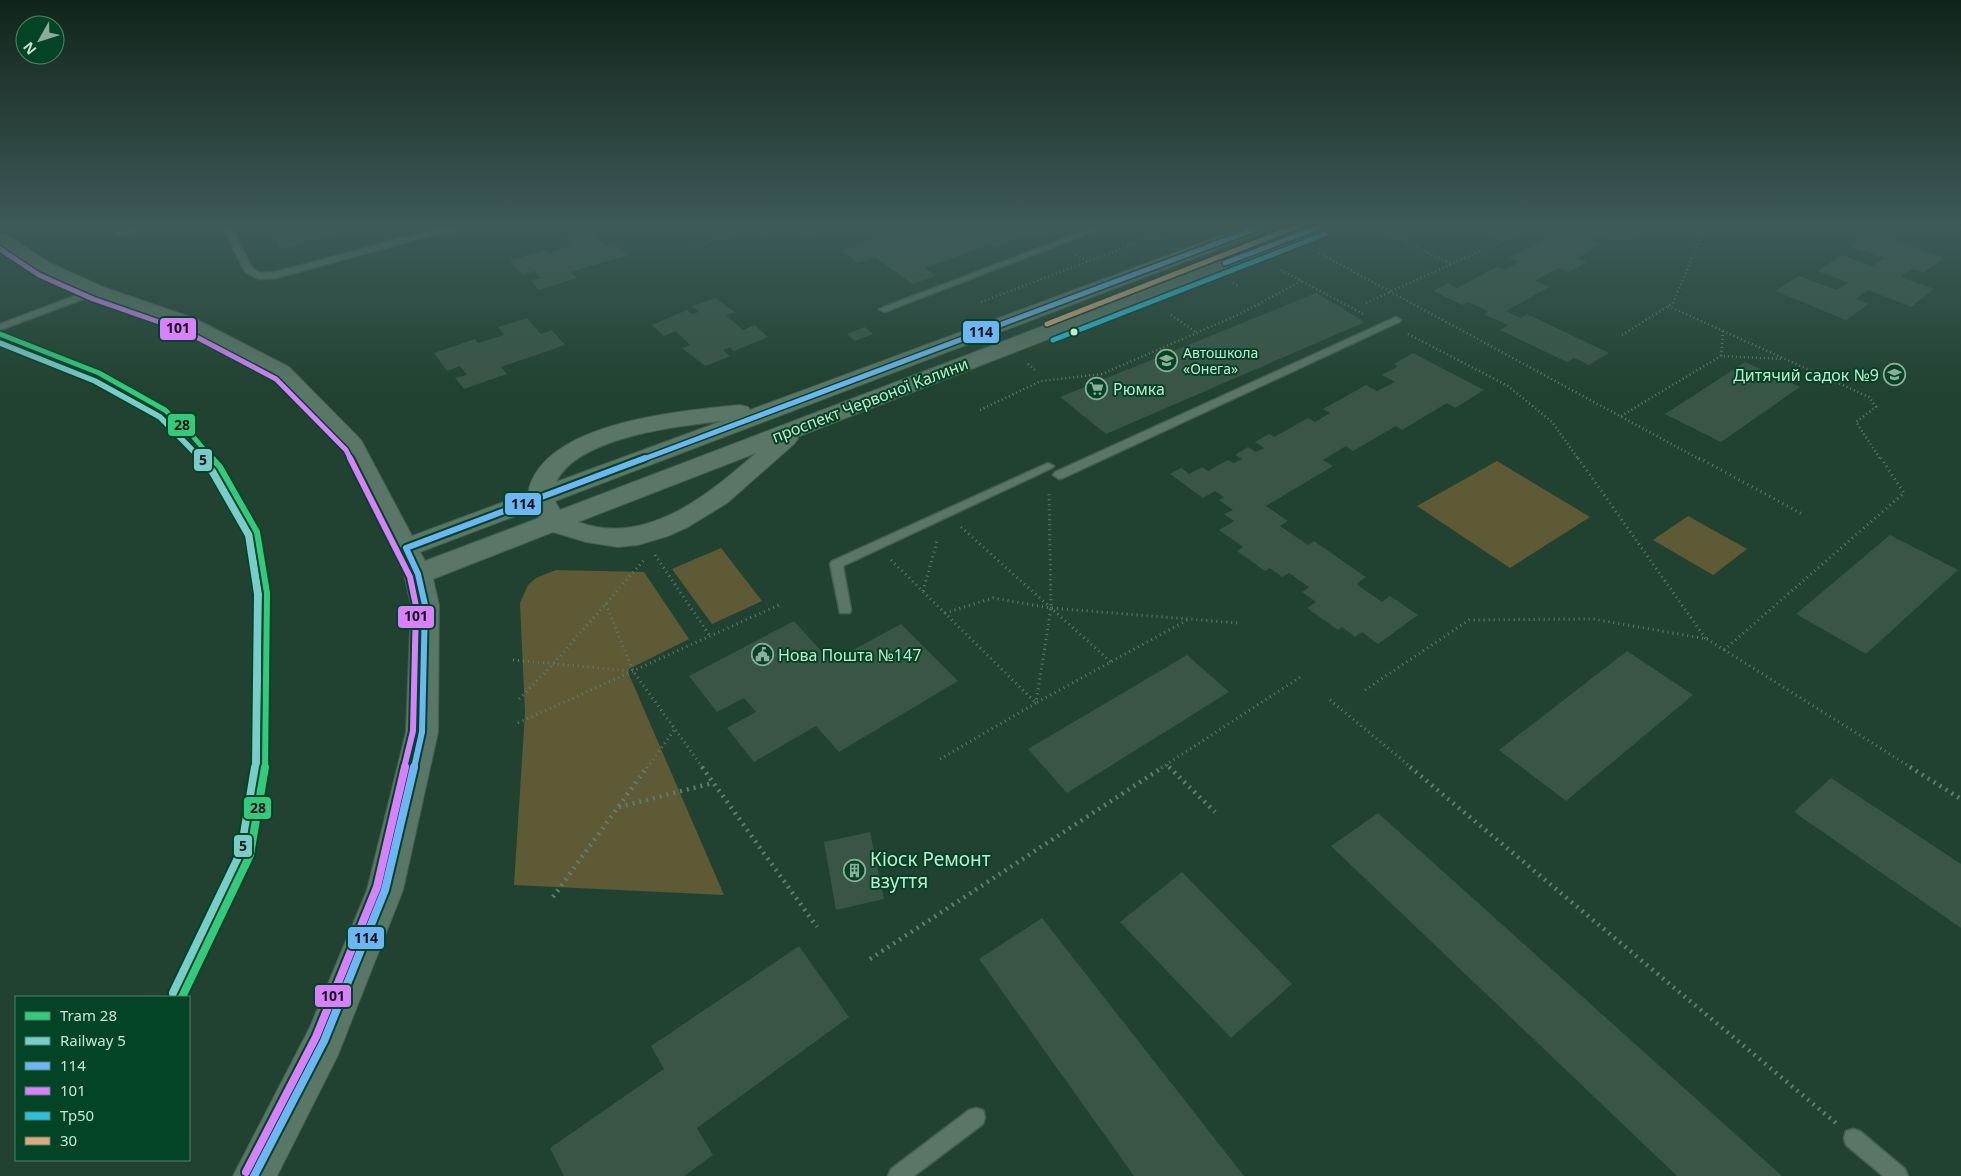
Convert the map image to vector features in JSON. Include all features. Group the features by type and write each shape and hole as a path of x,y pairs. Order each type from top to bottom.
{"main road":[{"path":"75,281 189,323 281,372 353,445 412,561 425,605 422,732 385,890 324,1042 254,1176"},
{"name":"проспект Червоної Калини","path":"412,561 541,498 1117,281"},
{"name":"проспект Червоної Калини","path":"412,561 554,522 1180,281"},
{"path":"777,408 684,418 593,441 564,458 545,478 541,498 554,522 578,532 617,537 638,536 664,528 698,509 741,479 798,428"}],"lane":[{"path":"884,309 959,281"},
{"path":"0,327 96,290"},
{"path":"1059,475 1396,320"},
{"path":"845,610 836,564 1048,466"},
{"path":"898,1176 976,1117"},
{"path":"1853,1138 1898,1176"}],"path":[{"path":"981,302 1037,281"},
{"path":"980,410 1041,381 1102,374 1240,314 1302,281 1386,325 1427,342 1508,386 1552,422 1707,639 1961,799"},
{"path":"1372,281 1804,515"},
{"path":"1366,303 1413,281"},
{"path":"1622,335 1673,302 1682,281"},
{"path":"1668,306 1874,402 1876,407 1856,422 1904,493 1724,650"},
{"path":"1171,315 1198,333"},
{"path":"1721,356 1723,330"},
{"path":"1621,416 1721,356 1785,359"},
{"path":"1036,703 1051,608 1048,466"},
{"path":"923,591 946,514 1111,662"},
{"path":"876,545 1036,703"},
{"path":"652,551 710,636"},
{"path":"519,699 555,662 646,559"},
{"path":"945,613 993,598 1051,608 1238,623"},
{"path":"606,604 633,671 817,928"},
{"path":"518,723 780,604"},
{"path":"940,759 1036,703 1189,619"},
{"path":"1365,690 1469,620 1593,620 1707,639"},
{"path":"513,660 555,662 633,671"},
{"path":"870,959 1302,676"},
{"path":"1330,700 1853,1138"},
{"path":"553,896 675,729"},
{"path":"1167,764 1215,812"},
{"path":"618,807 713,783"}],"shaded area":[{"path":"1497,461 1590,517 1510,568 1417,506"},
{"path":"1688,516 1747,549 1713,575 1653,540"},
{"path":"721,548 762,601 712,624 672,569"},
{"path":"556,570 644,572 689,639 627,670 724,895 514,885 525,713 520,603 528,585 536,578"}],"building":[{"path":"531,281 568,281 539,290"},
{"path":"908,281 921,281 912,284"},
{"path":"1471,281 1535,281 1549,287 1506,311 1521,318 1527,314 1609,353 1589,365 1574,358 1567,362 1500,330 1508,325 1483,314 1488,311 1468,302 1462,305 1433,291 1448,283 1457,288"},
{"path":"1791,281 1812,281 1837,290 1848,283 1843,281 1912,281 1934,289 1911,307 1868,290 1856,299 1869,304 1846,320 1775,291"},
{"path":"1316,293 1365,322 1106,434 1060,397"},
{"path":"715,298 735,312 726,315 743,330 755,325 768,337 734,351 730,347 723,350 730,356 705,366 682,348 690,345 676,331 664,336 652,325 687,310 691,314 699,312 692,306"},
{"path":"527,318 541,334 552,330 565,345 501,367 507,374 464,389 455,378 467,375 460,366 447,371 434,353 475,339 478,343 504,335 498,327"},
{"path":"865,327 873,334 855,341 847,334"},
{"path":"1413,353 1484,390 1455,408 1447,403 1402,430 1396,426 1353,451 1346,446 1323,460 1333,466 1266,506 1288,521 1280,526 1308,545 1314,541 1366,577 1356,584 1382,602 1390,596 1418,615 1378,644 1362,632 1355,637 1342,627 1338,630 1307,608 1316,602 1302,592 1309,587 1289,573 1282,577 1270,568 1265,571 1237,551 1243,547 1219,530 1234,521 1224,514 1233,510 1219,500 1224,497 1215,491 1203,498 1170,474 1181,468 1189,474 1202,467 1208,471 1228,460 1234,463 1242,459 1235,455 1248,447 1256,452 1264,448 1255,442 1269,434 1274,437 1308,418 1315,422 1330,413 1323,409 1366,385 1377,391 1395,382 1382,375 1398,366 1394,364"},
{"path":"1745,362 1800,387 1721,442 1665,414"},
{"path":"1890,535 1958,570 1866,654 1796,614"},
{"path":"794,621 831,662 901,624 958,681 839,752 816,726 754,762 727,728 756,712 744,698 717,712 689,676"},
{"path":"1627,651 1693,695 1566,801 1499,750"},
{"path":"1187,655 1229,692 1067,793 1028,749"},
{"path":"1831,778 1961,864 1961,928 1794,812"},
{"path":"1378,813 1782,1176 1677,1176 1331,846"},
{"name":"Кіоск Ремонт взуття","path":"870,832 884,899 836,910 824,842"},
{"path":"1182,872 1292,984 1231,1038 1120,922"},
{"path":"1042,918 1244,1176 1134,1176 979,959"},
{"path":"799,946 849,1017 697,1128 713,1155 684,1176 564,1176 550,1148 664,1069 651,1046"}],"tram line":[{"name":"28","path":"0,334 99,373 165,410 191,434 220,467 257,532 267,593 266,760 250,855 182,996"}],"rail line":[{"name":"5","path":"0,343 95,381 160,417 185,440 213,472 249,535 258,594 257,759 242,852 174,993"}],"transit line":[{"name":"101","path":"52,281 93,299 185,331 276,379 346,450 410,577 416,606 413,731 377,887 316,1037 246,1172"},
{"name":"114","path":"254,1176 324,1041 385,890 404,814 422,732 425,662 425,605 418,574 406,548 1117,281"},
{"name":"30","path":"1047,324 1157,281"},
{"name":"Тр50","path":"1053,340 1205,281"}],"place":[{"name":"Автошкола «Онега»","path":"1167,361"},
{"name":"Дитячий садок №9","path":"1895,375"},
{"name":"Рюмка","path":"1097,389"},
{"name":"Нова Пошта №147","path":"762,655"},
{"name":"Кіоск Ремонт взуття","path":"854,870"}]}
